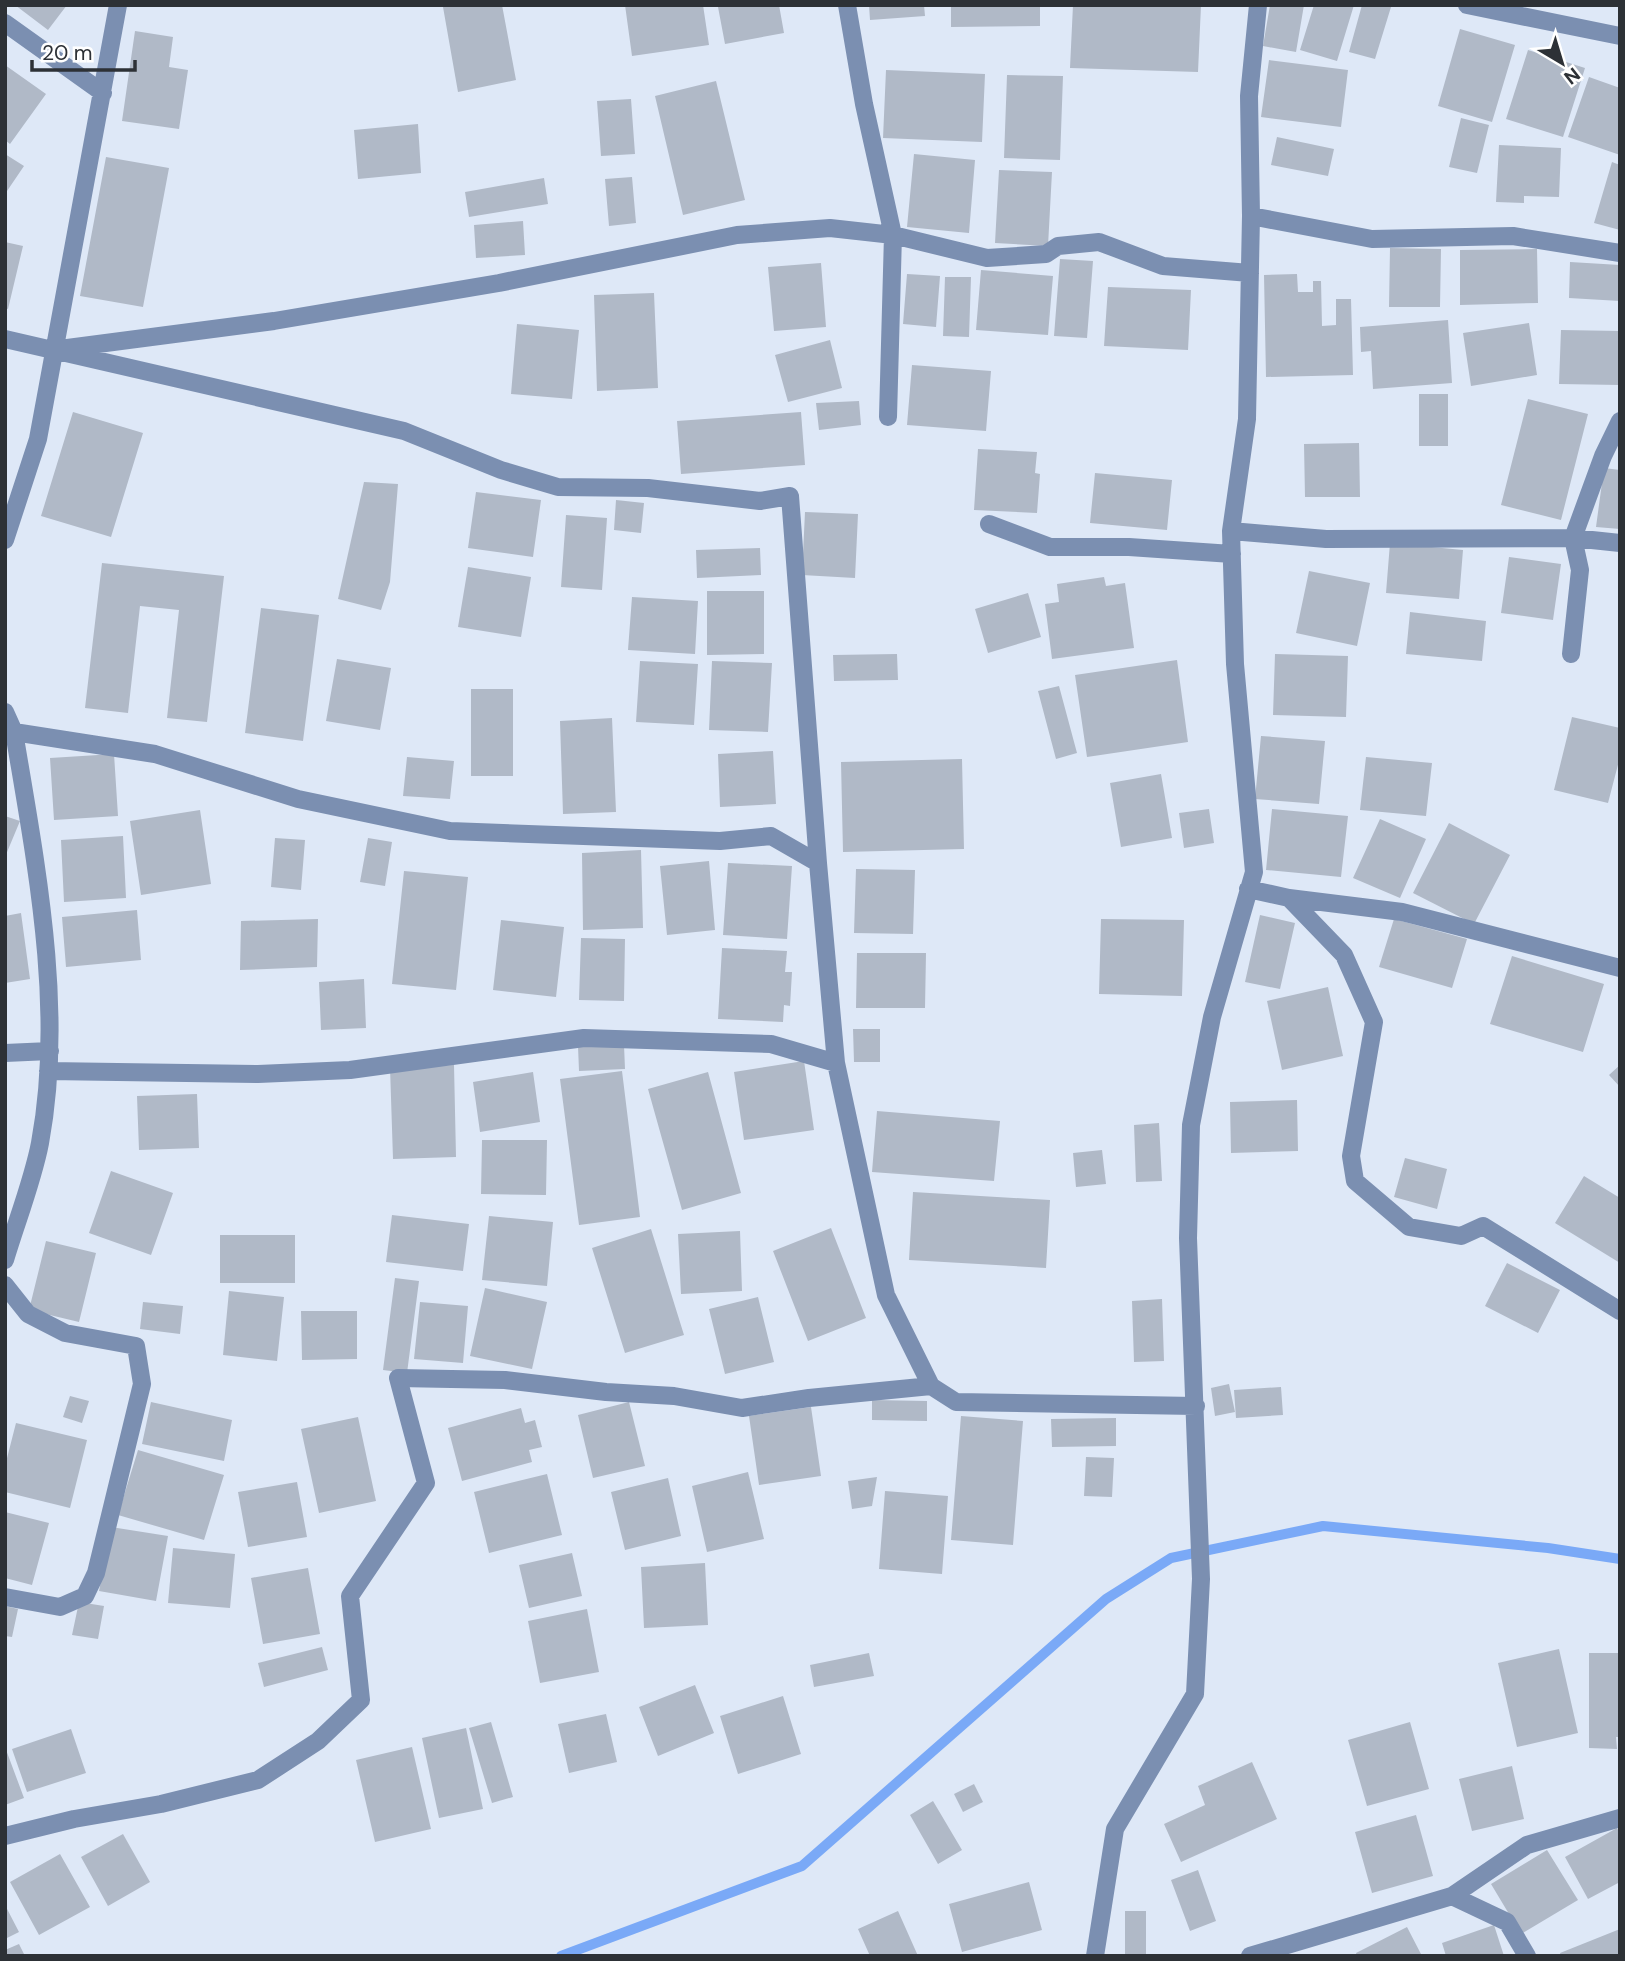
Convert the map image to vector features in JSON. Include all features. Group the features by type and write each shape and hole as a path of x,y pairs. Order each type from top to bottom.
{"street":[{"path":"6,532 37,439 118,5"},
{"path":"847,5 864,104 892,234 888,417"},
{"path":"1095,1956 1115,1829 1195,1694 1201,1579 1188,1238 1191,1125 1212,1017 1254,872 1235,664 1231,531 1247,419 1251,216 1249,96 1258,5"},
{"path":"1467,5 1620,36"},
{"path":"5,23 103,93"},
{"path":"1251,216 1371,239 1513,236 1620,253"},
{"path":"52,350 274,321 499,283 737,235 830,228 892,234 987,258 1046,254 1058,246 1099,242 1163,266 1250,273"},
{"path":"5,339 404,431 501,470 558,487 648,488 760,500 790,496 836,1063 886,1295 931,1386 956,1402 1196,1406"},
{"path":"1571,654 1580,570 1573,538 1603,456 1620,421"},
{"path":"989,524 1050,547 1129,547 1232,554"},
{"path":"1231,531 1326,539 1573,538 1620,543"},
{"path":"5,712 14,732 43,905 50,1051 40,1144 5,1260"},
{"path":"14,732 155,754 298,799 450,831 720,841 771,836 818,863"},
{"path":"1248,889 1290,898 1402,912 1620,968"},
{"path":"1290,898 1344,955 1374,1023 1351,1156 1355,1181 1409,1227 1461,1236 1483,1226 1620,1311"},
{"path":"48,1070 258,1074 350,1070 584,1038 771,1044 836,1063"},
{"path":"5,1053 50,1051"},
{"path":"5,1285 28,1314 65,1333 135,1346 142,1384 96,1573 85,1596 60,1607 5,1597"},
{"path":"5,1836 74,1819 161,1804 258,1780 318,1741 361,1700 350,1596 426,1483 398,1378 505,1380 606,1392 674,1396 742,1408 931,1386"},
{"path":"1250,1956 1452,1896 1527,1845 1620,1818"},
{"path":"1452,1896 1507,1922 1527,1956"}],"building":[{"path":"15,5 67,5 48,30"},
{"path":"502,5 516,80 458,92 443,7"},
{"path":"625,5 703,5 709,45 632,56"},
{"path":"779,5 784,33 725,44 718,7"},
{"path":"869,5 924,5 925,16 870,20"},
{"path":"951,5 1040,5 1040,26 951,27"},
{"path":"1073,5 1201,5 1198,72 1070,68"},
{"path":"1270,5 1304,5 1296,52 1263,46"},
{"path":"1314,5 1354,5 1337,61 1300,50"},
{"path":"1362,5 1391,7 1375,59 1349,52"},
{"path":"1460,29 1515,45 1492,122 1438,106"},
{"path":"135,31 173,37 169,67 188,70 179,129 122,121"},
{"path":"1528,50 1585,68 1563,137 1506,119"},
{"path":"1269,60 1348,70 1341,127 1261,117"},
{"path":"5,65 46,94 10,144 5,140"},
{"path":"886,70 985,74 982,142 883,138"},
{"path":"1007,75 1063,76 1060,160 1004,158"},
{"path":"1589,77 1620,88 1620,155 1568,137"},
{"path":"716,81 745,200 683,215 655,96"},
{"path":"631,99 635,154 601,156 597,101"},
{"path":"1461,118 1489,125 1477,173 1449,167"},
{"path":"418,124 421,173 358,179 354,130"},
{"path":"1277,137 1334,149 1328,176 1271,165"},
{"path":"1499,145 1561,148 1559,197 1524,196 1524,203 1496,202"},
{"path":"5,154 24,166 5,194"},
{"path":"914,154 975,160 969,233 907,227"},
{"path":"106,157 169,168 143,307 80,296"},
{"path":"1612,162 1620,165 1620,230 1594,223"},
{"path":"999,170 1052,172 1048,246 995,243"},
{"path":"632,177 636,223 609,226 605,179"},
{"path":"544,178 548,204 469,217 465,192"},
{"path":"523,221 525,255 476,258 474,225"},
{"path":"5,242 23,246 8,309 5,308"},
{"path":"1390,248 1441,249 1440,307 1389,307"},
{"path":"1537,249 1538,303 1460,305 1460,250"},
{"path":"1060,259 1093,261 1087,338 1054,336"},
{"path":"1570,262 1620,265 1620,301 1569,298"},
{"path":"821,263 826,327 774,331 768,267"},
{"path":"981,270 1053,276 1048,335 976,330"},
{"path":"907,274 940,276 936,327 903,324"},
{"path":"1297,274 1298,292 1313,292 1313,281 1321,281 1322,326 1336,325 1336,299 1351,299 1353,375 1266,377 1264,275"},
{"path":"945,277 971,277 969,337 943,336"},
{"path":"1108,287 1191,290 1188,350 1104,346"},
{"path":"654,293 658,388 597,391 594,295"},
{"path":"1448,320 1452,383 1373,389 1371,351 1361,352 1360,327"},
{"path":"1529,323 1537,375 1471,386 1463,333"},
{"path":"517,324 579,330 572,399 511,394"},
{"path":"1561,330 1620,331 1620,385 1559,384"},
{"path":"830,340 842,388 788,402 775,355"},
{"path":"912,365 991,371 986,431 907,425"},
{"path":"1419,394 1448,394 1448,446 1419,446"},
{"path":"1528,399 1588,414 1561,520 1501,505"},
{"path":"859,401 861,425 819,430 816,403"},
{"path":"73,412 143,433 111,537 41,516"},
{"path":"801,412 805,465 681,474 677,421"},
{"path":"1359,443 1360,497 1305,497 1304,444"},
{"path":"978,449 1037,452 1035,473 1040,474 1037,513 974,510"},
{"path":"1604,468 1620,470 1620,529 1596,527"},
{"path":"1095,473 1172,480 1167,530 1090,523"},
{"path":"364,482 398,484 390,582 381,610 338,599"},
{"path":"476,492 541,500 533,557 468,548"},
{"path":"616,500 644,503 641,533 614,530"},
{"path":"805,512 858,514 855,578 802,575"},
{"path":"566,515 607,518 602,590 561,587"},
{"path":"1390,543 1463,550 1459,599 1386,593"},
{"path":"760,548 761,575 697,578 696,550"},
{"path":"1509,557 1561,564 1553,620 1501,613"},
{"path":"102,563 224,576 207,722 167,718 179,610 140,606 128,713 85,708"},
{"path":"468,567 531,577 521,637 458,627"},
{"path":"1309,571 1370,583 1357,646 1296,633"},
{"path":"1104,577 1106,586 1125,583 1134,648 1052,659 1045,604 1059,602 1057,584"},
{"path":"707,591 764,591 764,654 707,655"},
{"path":"1028,593 1041,637 988,653 975,609"},
{"path":"632,597 698,601 695,654 628,650"},
{"path":"261,608 319,615 303,741 245,733"},
{"path":"1410,612 1486,621 1482,661 1406,654"},
{"path":"897,654 898,680 834,681 833,655"},
{"path":"1275,654 1348,656 1346,717 1273,715"},
{"path":"337,659 391,668 380,730 326,721"},
{"path":"1177,660 1188,742 1087,757 1075,675"},
{"path":"640,661 698,664 694,725 636,722"},
{"path":"712,661 772,663 768,732 709,730"},
{"path":"1059,686 1077,753 1056,759 1038,691"},
{"path":"471,689 513,689 513,776 471,776"},
{"path":"1572,717 1620,728 1620,757 1608,803 1554,790"},
{"path":"612,718 616,812 563,814 560,721"},
{"path":"1261,736 1325,741 1319,804 1255,799"},
{"path":"773,751 776,804 720,807 718,754"},
{"path":"114,754 118,816 54,820 50,758"},
{"path":"407,757 454,761 450,799 403,796"},
{"path":"1366,757 1432,763 1426,816 1360,810"},
{"path":"962,759 964,849 843,852 841,762"},
{"path":"1161,774 1172,838 1121,847 1110,783"},
{"path":"1209,809 1214,843 1184,848 1179,813"},
{"path":"1272,809 1348,816 1341,877 1266,870"},
{"path":"200,810 211,884 141,895 130,821"},
{"path":"5,816 20,821 5,857"},
{"path":"1380,819 1426,839 1400,898 1353,878"},
{"path":"1449,823 1510,855 1474,924 1413,893"},
{"path":"123,836 126,898 64,902 61,840"},
{"path":"275,838 305,840 301,890 271,887"},
{"path":"368,838 392,842 385,886 360,882"},
{"path":"641,850 643,928 583,930 582,853"},
{"path":"709,861 715,930 667,935 660,866"},
{"path":"728,863 792,866 787,939 723,935"},
{"path":"856,869 915,870 913,934 854,933"},
{"path":"404,871 468,877 456,990 392,984"},
{"path":"137,910 141,960 66,967 62,917"},
{"path":"21,913 30,979 5,983 5,916"},
{"path":"1260,915 1295,923 1280,989 1245,982"},
{"path":"318,919 317,967 240,970 241,921"},
{"path":"1101,919 1184,920 1182,996 1099,994"},
{"path":"1394,919 1467,939 1452,988 1379,967"},
{"path":"501,920 564,927 556,997 493,990"},
{"path":"581,938 625,939 624,1001 579,1000"},
{"path":"722,948 787,951 785,972 792,972 790,1006 784,1005 783,1022 718,1019"},
{"path":"857,953 926,953 925,1008 856,1008"},
{"path":"1512,956 1604,984 1583,1052 1490,1024"},
{"path":"364,979 366,1028 321,1030 319,982"},
{"path":"1328,987 1343,1056 1282,1070 1267,1001"},
{"path":"853,1029 880,1029 880,1062 854,1062"},
{"path":"624,1045 625,1069 579,1071 578,1046"},
{"path":"804,1061 814,1130 744,1140 734,1072"},
{"path":"454,1065 456,1157 393,1159 390,1067"},
{"path":"1620,1065 1620,1087 1609,1075"},
{"path":"622,1071 640,1217 579,1225 560,1079"},
{"path":"533,1072 540,1122 480,1132 473,1082"},
{"path":"708,1072 741,1193 682,1210 648,1089"},
{"path":"197,1094 199,1148 139,1150 137,1096"},
{"path":"1297,1100 1298,1151 1231,1153 1230,1102"},
{"path":"877,1111 1000,1121 994,1181 872,1172"},
{"path":"1159,1123 1162,1181 1136,1182 1134,1125"},
{"path":"482,1140 547,1140 546,1195 481,1194"},
{"path":"1102,1150 1106,1184 1076,1187 1073,1153"},
{"path":"1405,1158 1447,1169 1437,1209 1394,1197"},
{"path":"111,1171 173,1193 151,1255 89,1233"},
{"path":"1584,1176 1620,1198 1620,1263 1555,1223"},
{"path":"913,1192 1050,1200 1046,1268 909,1260"},
{"path":"392,1215 469,1224 463,1271 386,1262"},
{"path":"489,1216 553,1222 547,1286 482,1280"},
{"path":"831,1228 866,1318 808,1341 773,1251"},
{"path":"651,1229 684,1335 625,1353 592,1248"},
{"path":"740,1231 742,1291 681,1294 678,1234"},
{"path":"220,1235 295,1235 295,1283 220,1283"},
{"path":"46,1241 96,1253 79,1322 29,1310"},
{"path":"1507,1263 1560,1290 1538,1333 1485,1306"},
{"path":"395,1278 419,1281 407,1373 383,1370"},
{"path":"485,1288 547,1302 532,1369 470,1356"},
{"path":"229,1291 284,1297 277,1361 223,1355"},
{"path":"758,1297 774,1362 725,1374 709,1309"},
{"path":"1162,1299 1164,1361 1134,1362 1132,1301"},
{"path":"143,1302 183,1306 180,1334 140,1329"},
{"path":"420,1302 468,1306 463,1363 414,1359"},
{"path":"301,1311 357,1311 357,1359 302,1360"},
{"path":"1229,1384 1235,1412 1215,1416 1211,1388"},
{"path":"1281,1387 1283,1415 1236,1418 1234,1390"},
{"path":"70,1396 89,1401 82,1423 63,1417"},
{"path":"872,1400 927,1401 927,1421 872,1420"},
{"path":"151,1402 232,1420 224,1461 142,1444"},
{"path":"629,1402 645,1466 593,1478 578,1415"},
{"path":"811,1407 821,1476 759,1485 749,1416"},
{"path":"521,1408 525,1423 535,1420 542,1447 529,1450 532,1462 462,1481 448,1428"},
{"path":"961,1416 1023,1421 1013,1545 951,1540"},
{"path":"358,1417 376,1501 319,1513 301,1429"},
{"path":"1116,1418 1116,1446 1052,1447 1051,1419"},
{"path":"16,1423 87,1440 70,1508 5,1492 5,1466"},
{"path":"138,1450 224,1475 204,1540 118,1515"},
{"path":"1086,1457 1114,1458 1112,1497 1084,1496"},
{"path":"748,1472 764,1539 707,1552 692,1486"},
{"path":"547,1474 562,1535 489,1553 474,1492"},
{"path":"877,1477 872,1506 852,1509 848,1481"},
{"path":"668,1478 681,1536 625,1550 611,1492"},
{"path":"297,1482 307,1537 248,1547 238,1492"},
{"path":"885,1491 948,1496 942,1574 879,1569"},
{"path":"5,1512 49,1523 32,1585 5,1578"},
{"path":"111,1527 168,1536 156,1601 99,1591"},
{"path":"173,1548 235,1554 230,1608 168,1603"},
{"path":"572,1553 582,1596 529,1608 519,1565"},
{"path":"705,1563 708,1625 644,1628 641,1567"},
{"path":"308,1568 320,1634 263,1644 251,1578"},
{"path":"79,1602 104,1606 98,1639 72,1635"},
{"path":"5,1606 18,1609 12,1637 5,1636"},
{"path":"587,1609 599,1672 540,1683 528,1621"},
{"path":"322,1647 328,1670 264,1687 258,1663"},
{"path":"1559,1649 1578,1733 1517,1747 1498,1663"},
{"path":"869,1653 874,1676 814,1687 810,1665"},
{"path":"1589,1653 1620,1653 1620,1737 1616,1737 1617,1749 1589,1748"},
{"path":"695,1685 714,1733 658,1756 639,1707"},
{"path":"783,1696 801,1754 738,1774 720,1716"},
{"path":"606,1714 617,1762 569,1773 558,1724"},
{"path":"491,1722 513,1797 492,1803 469,1728"},
{"path":"1410,1722 1429,1789 1367,1806 1348,1740"},
{"path":"466,1728 483,1809 439,1818 422,1738"},
{"path":"71,1729 86,1773 27,1792 12,1749"},
{"path":"5,1747 24,1798 5,1805"},
{"path":"412,1747 431,1829 375,1842 356,1760"},
{"path":"1252,1762 1277,1819 1181,1862 1164,1824 1205,1805 1198,1786"},
{"path":"1512,1766 1524,1819 1472,1831 1459,1779"},
{"path":"974,1784 983,1802 963,1812 954,1794"},
{"path":"933,1801 962,1850 938,1864 910,1815"},
{"path":"1416,1815 1433,1876 1372,1893 1355,1832"},
{"path":"1617,1828 1620,1834 1620,1882 1588,1899 1565,1857"},
{"path":"123,1834 150,1882 108,1906 81,1857"},
{"path":"1547,1850 1578,1900 1521,1934 1491,1884"},
{"path":"60,1854 90,1907 39,1935 10,1882"},
{"path":"1198,1870 1216,1921 1190,1931 1171,1880"},
{"path":"1029,1882 1042,1930 962,1952 949,1904"},
{"path":"5,1905 19,1932 5,1939"},
{"path":"898,1911 918,1956 870,1956 858,1929"},
{"path":"1125,1911 1146,1911 1146,1956 1125,1956"},
{"path":"1494,1925 1504,1956 1446,1956 1442,1943"},
{"path":"1407,1927 1422,1956 1357,1956 1356,1953"},
{"path":"1620,1929 1620,1956 1561,1956 1560,1953"},
{"path":"19,1944 25,1956 5,1956 5,1950"}],"waterway":[{"path":"561,1956 802,1866 1106,1599 1171,1558 1323,1526 1548,1548 1620,1559"}]}
